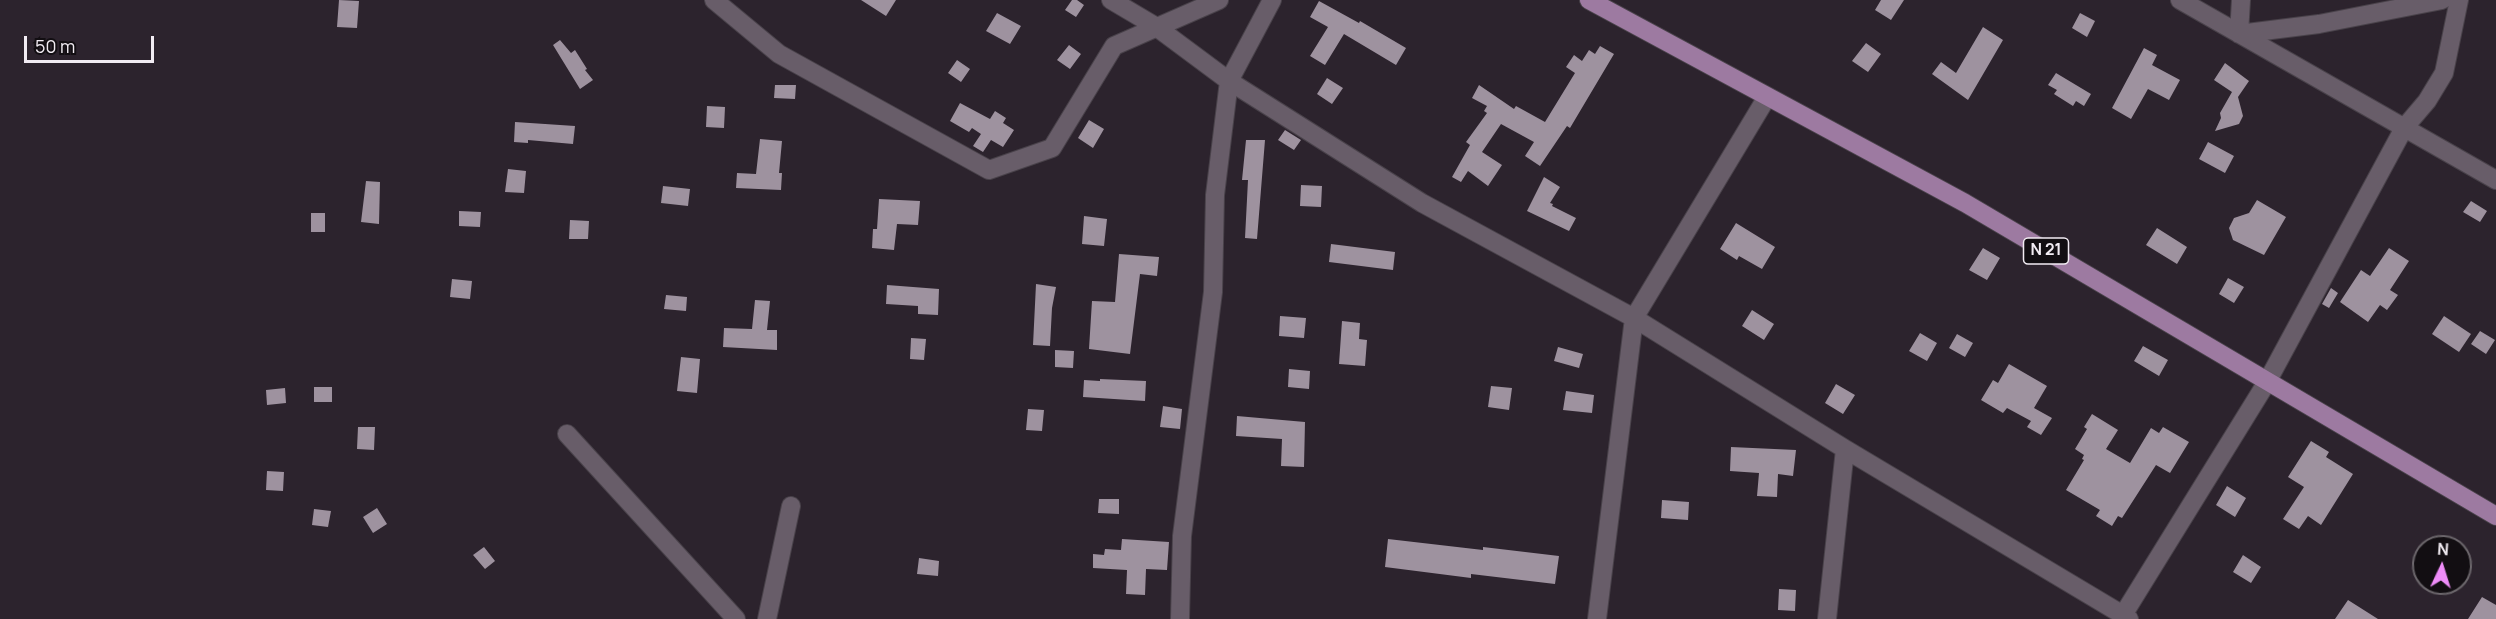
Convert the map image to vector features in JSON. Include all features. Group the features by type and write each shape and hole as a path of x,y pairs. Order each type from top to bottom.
{"main road":[{"name":"N 21","path":"1589,0 1965,203 2496,516"}],"street":[{"path":"714,0 779,54 989,170 1052,148 1114,46 1155,26 1219,0"},
{"path":"1111,0 1155,26 1229,81 1422,203 1634,318 1845,449 2126,617 2267,382 2404,128 2427,101 2444,73 2459,0"},
{"path":"1180,619 1182,536 1213,292 1215,195 1229,81 1272,0"},
{"path":"2180,0 2496,180"},
{"path":"2239,34 2241,0"},
{"path":"2239,34 2319,24 2442,0"},
{"path":"1597,619 1634,318 1767,97"},
{"path":"567,434 736,619"},
{"path":"1827,619 1845,449"},
{"path":"767,619 791,506"}],"building":[{"path":"339,0 359,1 357,28 337,27"},
{"path":"861,0 896,0 886,16"},
{"path":"1072,0 1077,0 1084,5 1076,17 1065,10"},
{"path":"1881,0 1904,0 1891,20 1875,10"},
{"path":"1319,1 1359,23 1360,21 1406,48 1396,65 1344,34 1325,65 1310,56 1328,27 1310,17"},
{"path":"997,13 1021,26 1010,44 986,31"},
{"path":"2080,13 2095,21 2087,37 2072,28"},
{"path":"1983,27 2003,40 1968,100 1932,74 1941,62 1956,73"},
{"path":"560,40 571,53 575,50 593,80 580,89 553,45"},
{"path":"1866,43 1881,54 1868,72 1852,61"},
{"path":"1069,45 1081,54 1070,69 1057,60"},
{"path":"1600,46 1614,54 1570,128 1567,126 1540,166 1525,156 1534,142 1501,124 1482,152 1502,165 1488,186 1468,171 1461,182 1452,177 1470,145 1466,142 1487,113 1484,111 1487,106 1472,98 1479,85 1514,109 1516,106 1545,122 1575,73 1566,67 1574,55 1582,61 1589,50 1595,54"},
{"path":"2144,48 2157,55 2152,65 2180,80 2169,100 2148,89 2131,119 2112,108"},
{"path":"957,60 970,69 961,82 948,73"},
{"path":"2225,63 2249,81 2238,97 2243,116 2239,124 2215,131 2221,118 2220,113 2232,92 2214,80"},
{"path":"2056,73 2091,94 2084,106 2076,101 2073,106 2054,94 2057,90 2048,85"},
{"path":"1327,78 1343,88 1332,104 1317,94"},
{"path":"775,85 796,85 795,99 774,98"},
{"path":"960,103 990,119 995,111 1006,118 1003,123 1014,130 1003,147 991,140 983,152 973,146 981,134 972,128 969,132 950,121"},
{"path":"707,106 725,107 724,128 706,127"},
{"path":"1089,120 1104,129 1093,148 1078,138"},
{"path":"515,122 575,126 573,144 528,140 528,143 514,142"},
{"path":"1285,130 1301,140 1294,150 1278,140"},
{"path":"760,139 782,141 779,173 782,173 781,190 736,188 737,173 756,174"},
{"path":"1246,140 1265,140 1257,239 1245,238 1248,180 1242,180"},
{"path":"2208,142 2234,156 2225,173 2199,159"},
{"path":"508,169 526,171 524,193 505,192"},
{"path":"1544,177 1560,187 1550,203 1553,204 1552,206 1576,218 1569,231 1527,211"},
{"path":"366,181 380,182 379,224 361,222"},
{"path":"1301,185 1322,186 1321,207 1300,206"},
{"path":"663,186 690,189 688,206 661,203"},
{"path":"879,199 920,201 918,225 897,224 894,250 872,248 873,229 877,229"},
{"path":"2257,200 2286,217 2264,255 2233,240 2229,228 2234,218 2249,213"},
{"path":"2471,201 2487,211 2480,222 2463,212"},
{"path":"459,211 481,212 480,227 459,226"},
{"path":"311,213 325,213 325,232 311,232"},
{"path":"1084,216 1107,219 1104,246 1082,244"},
{"path":"570,220 589,221 588,239 569,239"},
{"path":"1736,223 1775,247 1762,269 1739,256 1737,260 1720,249"},
{"path":"2157,228 2187,247 2177,264 2146,245"},
{"path":"1331,244 1395,252 1393,270 1329,262"},
{"path":"1983,248 2000,258 1987,280 1969,270"},
{"path":"2389,248 2409,261 2390,290 2398,295 2387,310 2380,305 2368,322 2340,302 2361,270 2370,276"},
{"path":"1119,254 1159,257 1157,276 1140,274 1130,354 1089,349 1092,301 1115,302"},
{"path":"2228,278 2244,287 2234,303 2219,294"},
{"path":"452,279 472,281 470,299 450,297"},
{"path":"1036,284 1056,287 1052,308 1050,346 1033,345"},
{"path":"887,285 939,289 938,315 918,314 918,306 886,304"},
{"path":"2331,288 2338,293 2329,308 2322,304"},
{"path":"666,295 687,297 686,311 664,309"},
{"path":"755,300 770,301 767,330 777,330 777,350 723,347 724,328 752,329"},
{"path":"1752,310 1774,324 1764,340 1742,326"},
{"path":"1280,316 1306,318 1304,338 1279,336"},
{"path":"2444,316 2471,334 2459,352 2432,334"},
{"path":"1342,321 1360,323 1359,339 1367,340 1365,366 1339,364"},
{"path":"2480,331 2495,340 2486,354 2471,344"},
{"path":"1920,333 1937,343 1927,361 1909,351"},
{"path":"1957,334 1973,343 1965,357 1949,348"},
{"path":"911,338 926,339 924,360 910,359"},
{"path":"2143,346 2168,360 2159,376 2134,361"},
{"path":"1558,347 1583,354 1579,368 1554,361"},
{"path":"1055,350 1074,351 1073,368 1055,367"},
{"path":"681,357 700,359 697,393 677,391"},
{"path":"2009,364 2047,386 2034,408 2052,418 2041,435 2027,427 2031,421 2007,408 2003,413 1981,400 1993,380 1998,383"},
{"path":"1289,369 1310,371 1309,389 1288,387"},
{"path":"1100,379 1146,381 1145,401 1083,397 1084,380 1100,381"},
{"path":"1836,384 1855,395 1843,414 1825,403"},
{"path":"1491,386 1512,388 1509,410 1488,407"},
{"path":"314,387 332,387 332,402 314,402"},
{"path":"285,388 286,403 267,405 266,390"},
{"path":"1566,391 1594,395 1592,413 1563,410"},
{"path":"1163,406 1182,409 1180,429 1160,427"},
{"path":"1028,409 1044,410 1042,431 1026,430"},
{"path":"2092,414 2118,430 2106,449 2130,463 2151,428 2159,433 2163,427 2189,442 2170,473 2156,465 2122,518 2118,516 2112,526 2096,516 2100,510 2066,490 2084,460 2082,459 2084,455 2075,449 2087,429 2084,427"},
{"path":"1237,416 1305,422 1304,467 1281,466 1282,439 1236,436"},
{"path":"358,427 375,427 374,450 357,449"},
{"path":"2311,441 2329,452 2326,457 2353,474 2321,525 2308,516 2299,529 2283,519 2304,487 2288,477"},
{"path":"1731,447 1796,450 1793,476 1778,474 1777,497 1757,496 1759,473 1730,471"},
{"path":"267,471 284,472 283,491 266,490"},
{"path":"2227,486 2246,498 2235,517 2216,505"},
{"path":"1099,499 1119,499 1119,514 1098,513"},
{"path":"1662,500 1689,502 1688,520 1661,518"},
{"path":"377,508 387,524 373,533 363,517"},
{"path":"314,509 331,511 328,527 312,525"},
{"path":"1122,539 1169,542 1167,570 1146,569 1145,595 1126,594 1127,570 1093,568 1093,554 1104,555 1105,549 1121,550"},
{"path":"1388,539 1559,556 1555,584 1471,574 1471,578 1385,567"},
{"path":"484,547 495,561 485,569 473,555"},
{"path":"2243,555 2261,567 2251,583 2233,572"},
{"path":"919,558 939,561 938,576 917,574"},
{"path":"1779,589 1796,590 1795,611 1778,610"},
{"path":"2482,597 2496,605 2496,619 2468,619"},
{"path":"2348,600 2378,619 2335,619"}]}
